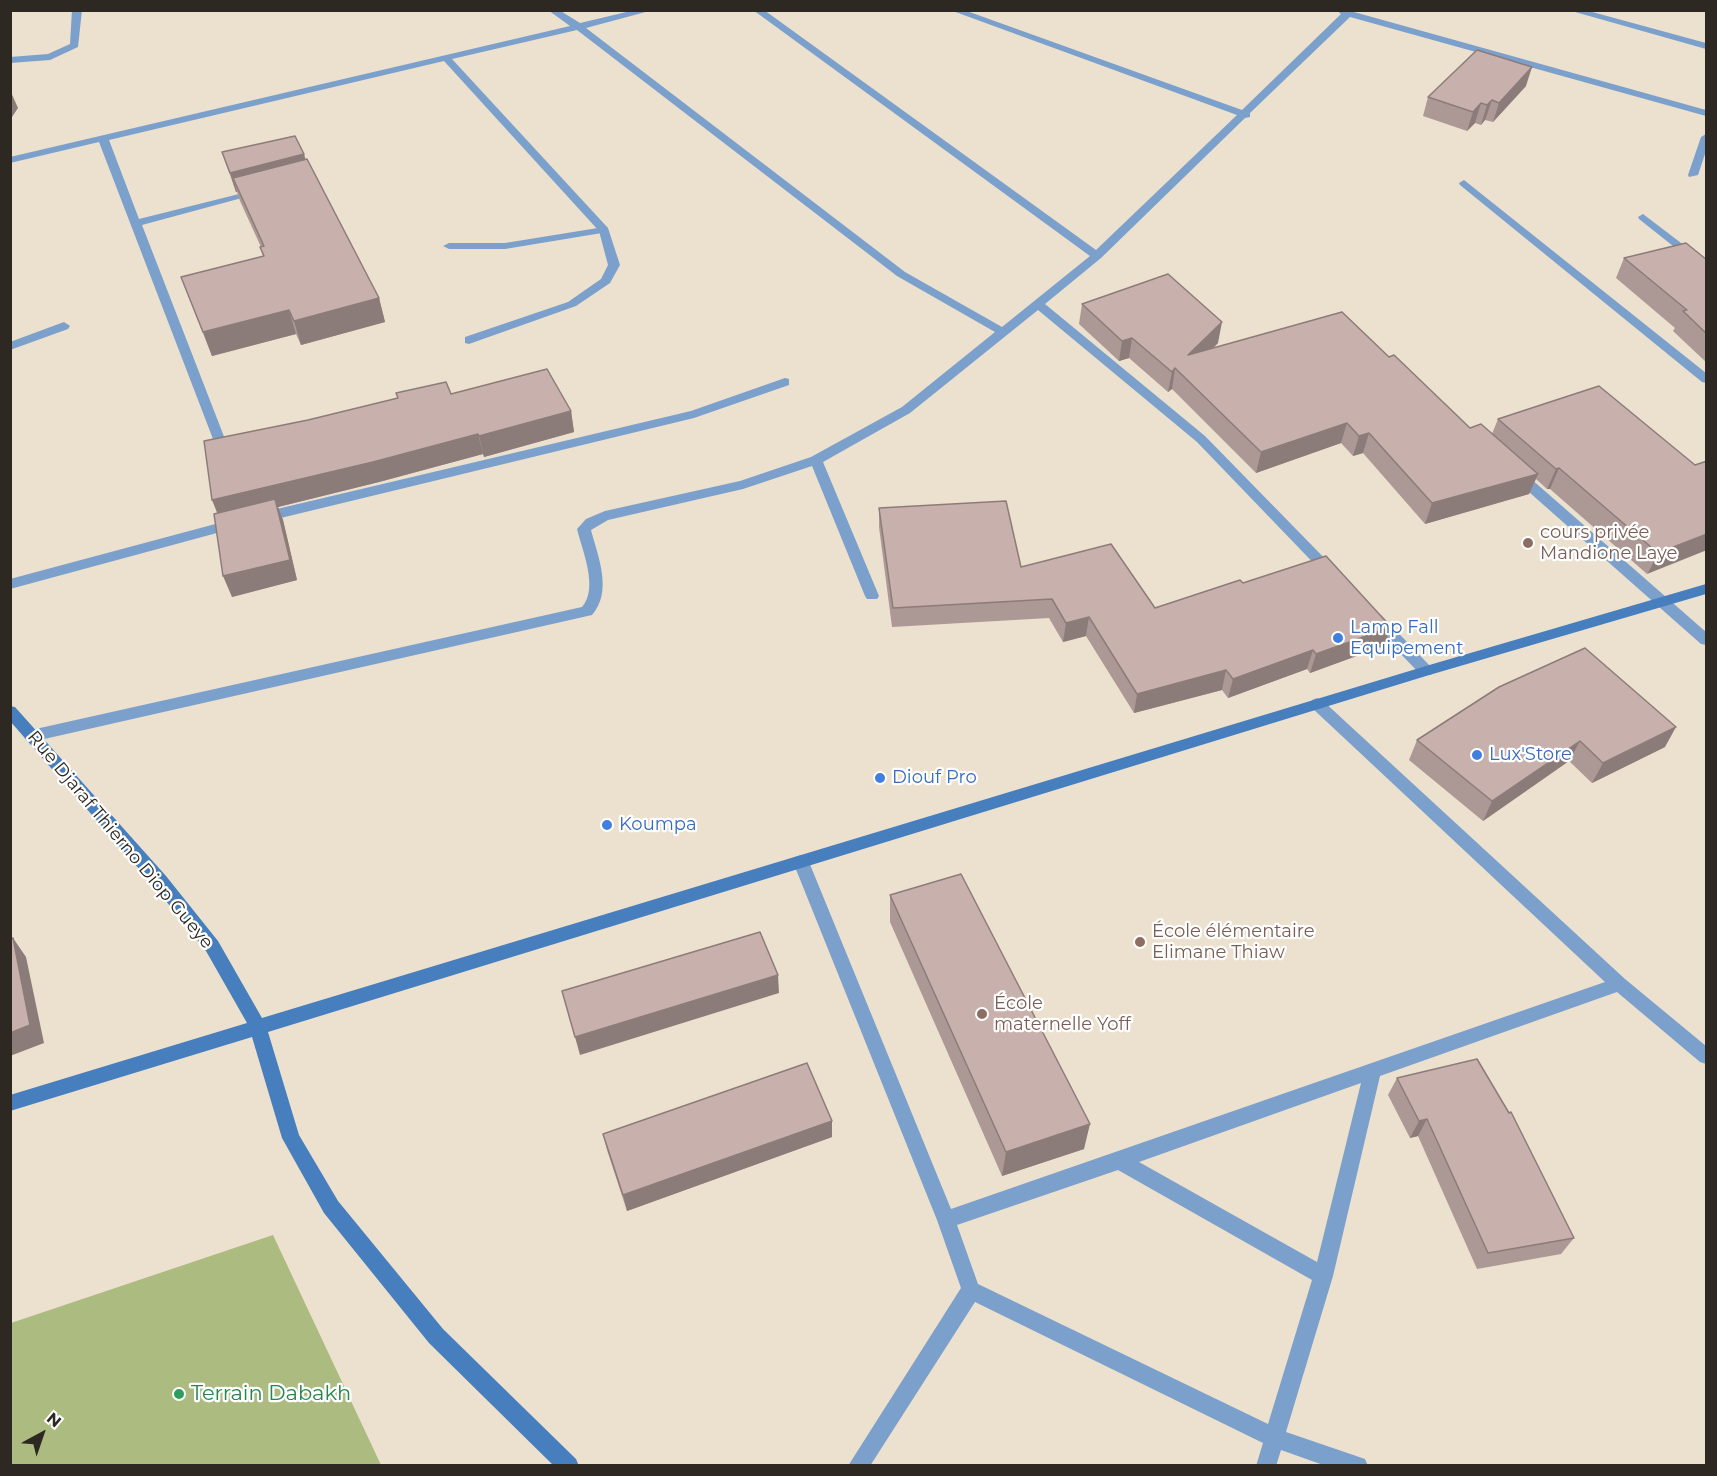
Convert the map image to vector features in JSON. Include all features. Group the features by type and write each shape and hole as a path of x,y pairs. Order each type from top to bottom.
{"street":[{"path":"10,60 50,57 75,45 77,10"},
{"path":"552,10 579,27 901,274 1001,331"},
{"path":"10,160 649,10"},
{"path":"757,10 1097,256"},
{"path":"954,10 1246,115"},
{"path":"1572,10 1707,46"},
{"path":"31,736 579,615 593,607 598,594 584,529 591,522 605,516 743,485 816,460 906,410 1001,331 1097,256 1246,115 1345,12 1707,113"},
{"path":"446,58 604,230 614,265 606,281 572,304 469,340"},
{"path":"1693,175 1707,137"},
{"path":"103,139 225,452"},
{"path":"1464,183 1707,379"},
{"path":"136,223 267,190"},
{"path":"1643,217 1707,267"},
{"path":"448,246 505,246 604,230"},
{"path":"1038,304 1201,439 1343,585"},
{"path":"10,346 64,326"},
{"path":"10,584 176,538 694,414 785,382"},
{"path":"816,460 872,596"},
{"path":"1504,462 1663,604 1707,640"},
{"path":"10,1103 1317,704 1663,604 1707,589"},
{"path":"1368,610 1426,671"},
{"path":"1317,704 1619,984 1707,1056"},
{"name":"Rue Djaraf Thierno Diop Gueye","path":"10,711 160,881 212,946 258,1027 291,1138 331,1207 436,1336 569,1466"},
{"path":"801,862 946,1220 971,1290 1275,1438 1358,1466"},
{"path":"946,1220 1121,1162 1374,1069 1619,984"},
{"path":"1266,1466 1323,1276 1374,1069"},
{"path":"1121,1162 1323,1276"},
{"path":"858,1466 971,1290"}],"green space":[{"name":"Terrain Dabakh","path":"273,1235 381,1465 11,1465 11,1323"}],"building":[{"path":"1477,50 1532,67 1499,103 1492,100 1487,105 1481,103 1473,112 1428,97"},
{"path":"295,136 304,154 230,173 222,152"},
{"path":"307,159 379,298 294,321 289,310 203,332 181,277 264,256 260,247 264,246 233,178"},
{"path":"1686,243 1707,260 1707,334 1683,311 1687,310 1624,258"},
{"path":"1168,274 1222,322 1188,355 1342,312 1389,357 1394,355 1470,428 1481,424 1538,474 1432,503 1369,433 1359,436 1347,423 1261,452 1175,368 1172,372 1132,338 1122,341 1082,304"},
{"path":"547,369 571,411 479,436 478,434 373,462 212,500 204,441 308,420 398,398 396,393 446,382 451,394"},
{"path":"1599,386 1695,465 1707,461 1707,534 1658,553 1498,419"},
{"path":"275,499 290,560 223,576 214,514"},
{"path":"1006,501 1021,567 1111,544 1155,608 1240,580 1243,583 1326,556 1391,627 1316,654 1313,650 1233,679 1226,670 1137,694 1089,617 1066,623 1052,599 893,608 879,508"},
{"path":"1585,648 1676,727 1603,763 1580,741 1492,801 1417,740 1499,687"},
{"path":"961,874 1090,1124 1006,1152 890,895"},
{"path":"760,932 778,975 575,1037 562,991"},
{"path":"13,938 30,1025 10,1033 10,939"},
{"path":"1477,1059 1509,1113 1511,1112 1574,1238 1488,1253 1427,1119 1419,1121 1397,1078"},
{"path":"807,1063 832,1121 623,1195 603,1134"}],"place":[{"name":"cours privée Mandione Laye","path":"1528,543"},
{"name":"Lamp Fall Equipement","path":"1338,638"},
{"name":"Lux'Store","path":"1477,755"},
{"name":"Diouf Pro","path":"880,778"},
{"name":"Koumpa","path":"607,825"},
{"name":"École élémentaire Elimane Thiaw","path":"1140,942"},
{"name":"École maternelle Yoff","path":"982,1014"},
{"name":"Terrain Dabakh","path":"179,1394"}]}
